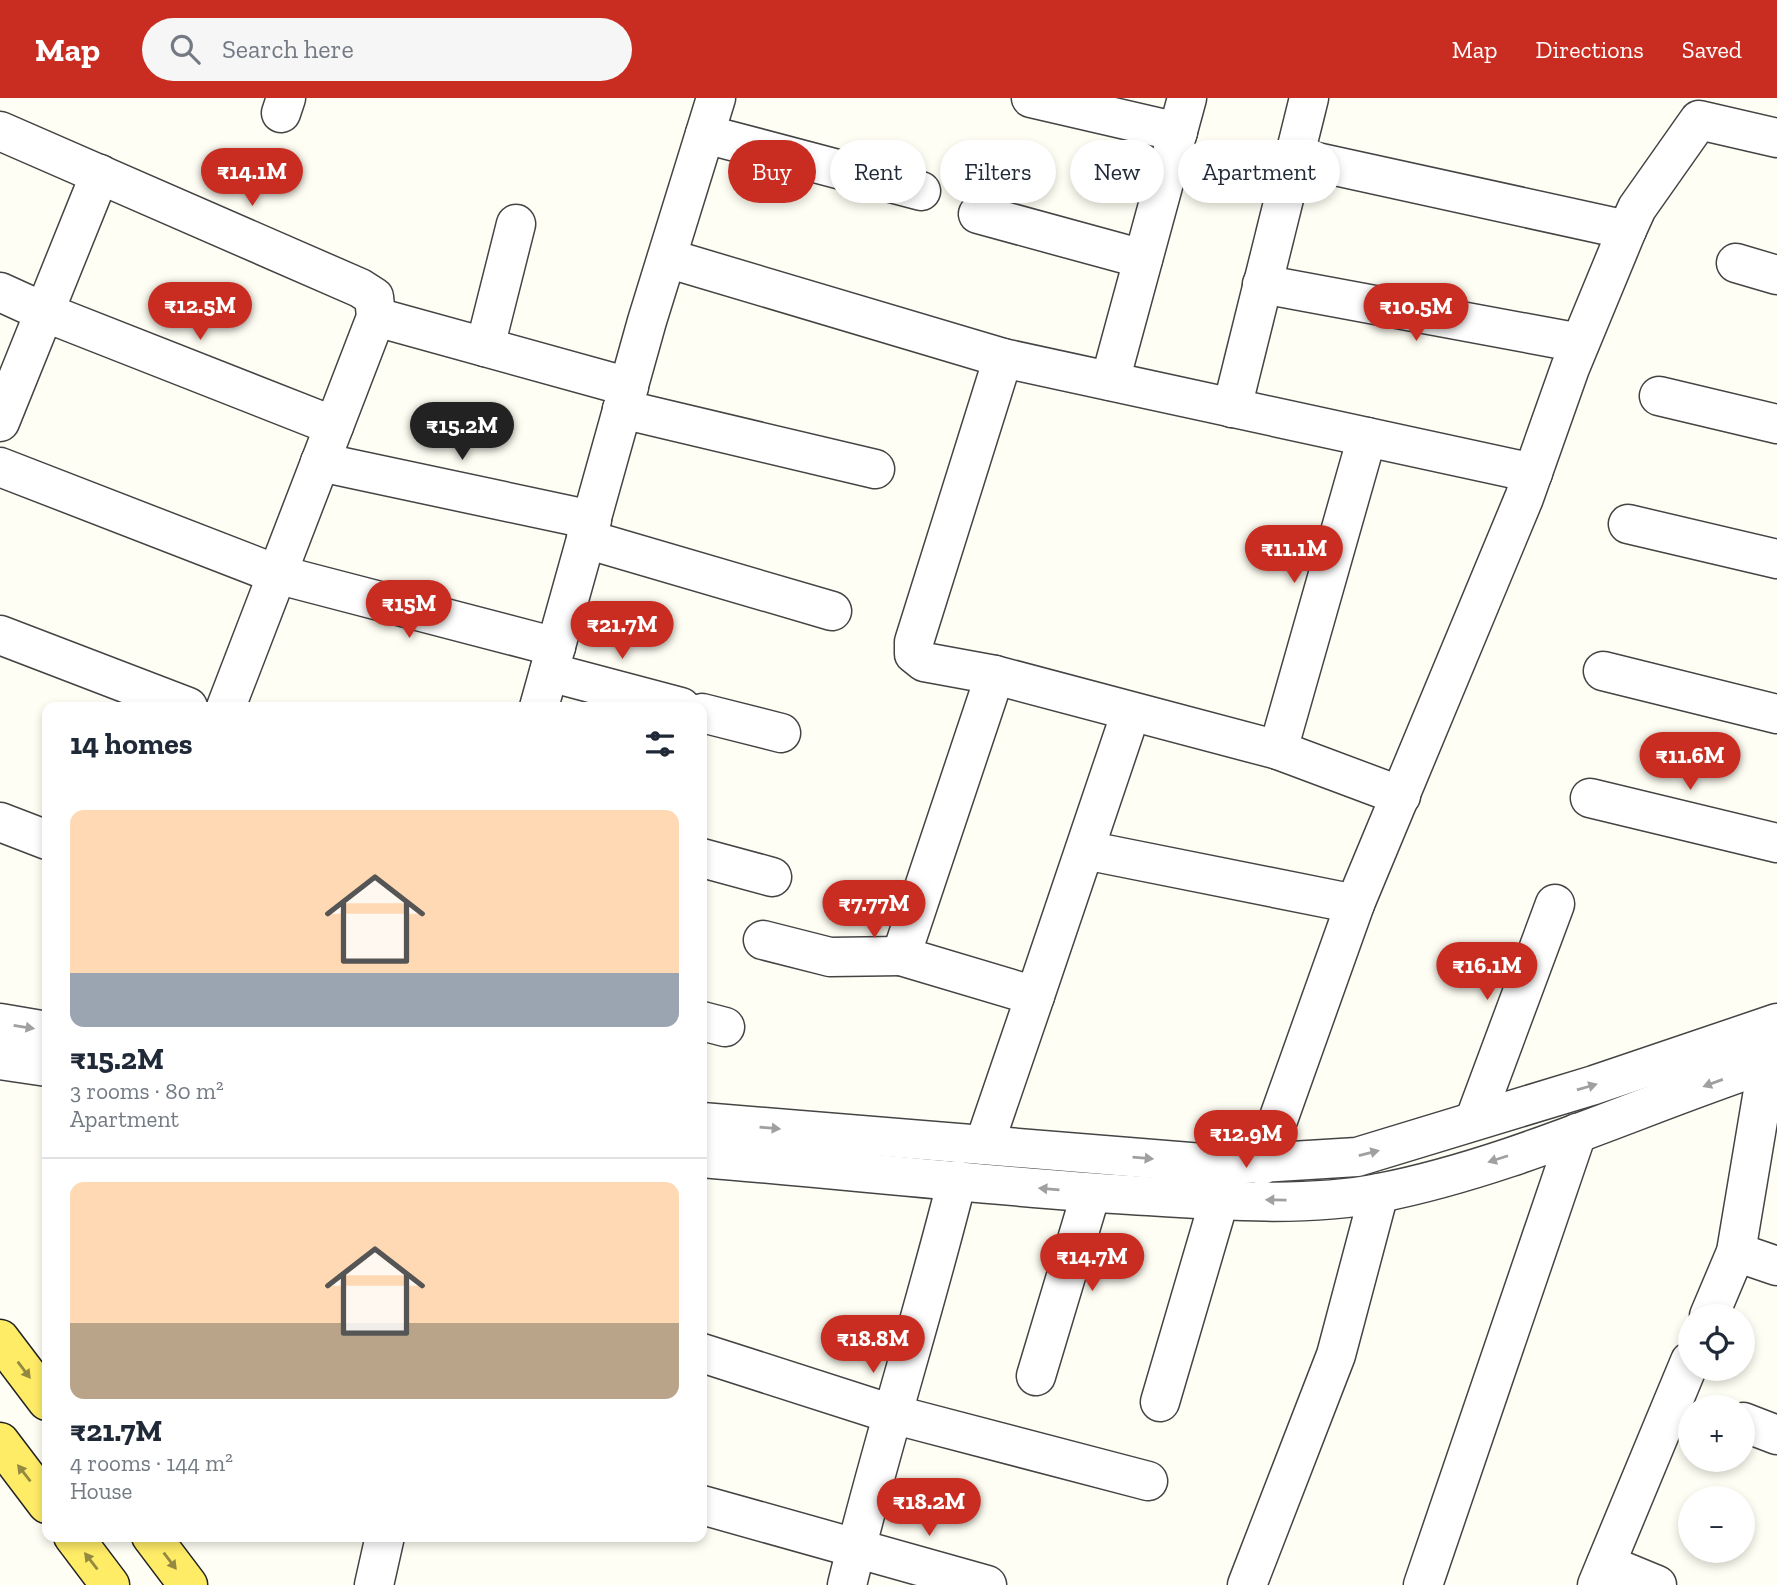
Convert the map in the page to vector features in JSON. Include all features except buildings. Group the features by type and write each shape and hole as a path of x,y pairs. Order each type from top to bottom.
{"main road":[{"path":"0,1339 42,1394"},
{"path":"0,1443 42,1498"},
{"path":"78,1542 110,1585"},
{"path":"156,1542 188,1585"}],"street":[{"path":"548,676 626,398 716,98"},
{"path":"1031,98 1182,115 1110,382"},
{"path":"1298,140 1309,98"},
{"path":"1262,1165 1355,904 1533,473 1580,343 1637,208 1713,109 1777,138"},
{"path":"0,131 360,288 374,297 376,317 228,702"},
{"path":"705,134 830,167"},
{"path":"1340,167 1628,230"},
{"path":"0,422 100,174"},
{"path":"1232,408 1282,203"},
{"path":"978,214 1143,259"},
{"path":"485,347 516,225"},
{"path":"667,258 1003,358 1533,473"},
{"path":"1736,263 1777,275"},
{"path":"1262,284 1580,343"},
{"path":"0,292 44,312 334,426"},
{"path":"376,317 485,347 626,398 875,470"},
{"path":"1003,358 914,642 914,654 925,662 995,675 1278,750 1401,796"},
{"path":"1660,396 1777,424"},
{"path":"1278,750 1367,437"},
{"path":"320,463 589,530 832,611"},
{"path":"0,467 548,676 660,702"},
{"path":"1628,524 1777,559"},
{"path":"0,635 175,702"},
{"path":"1603,671 1777,714"},
{"path":"901,956 995,675"},
{"path":"984,1145 1131,712"},
{"path":"707,714 780,733"},
{"path":"1590,798 1777,843"},
{"path":"0,822 42,838"},
{"path":"1084,850 1355,904"},
{"path":"707,859 772,877"},
{"path":"1475,1119 1555,904"},
{"path":"763,940 830,957 901,956 1035,996"},
{"path":"0,1023 42,1030"},
{"path":"707,1122 1227,1165 1262,1165 1357,1157 1594,1085 1774,1042"},
{"path":"707,1158 1091,1193 1219,1201 1329,1200 1379,1193 1432,1180 1577,1133 1774,1042"},
{"path":"1714,1304 1736,1252 1774,1042"},
{"path":"0,1060 42,1066"},
{"path":"1423,1585 1577,1133"},
{"path":"846,1585 892,1415 925,1308 957,1180"},
{"path":"1036,1376 1091,1193"},
{"path":"1247,1585 1336,1355 1379,1193"},
{"path":"1160,1402 1219,1201"},
{"path":"1736,1252 1777,1266"},
{"path":"707,1355 892,1415 1148,1481"},
{"path":"1657,1585 1602,1574 1691,1388"},
{"path":"1755,1427 1777,1435"},
{"path":"707,1506 987,1585"},
{"path":"374,1585 384,1542"}]}
